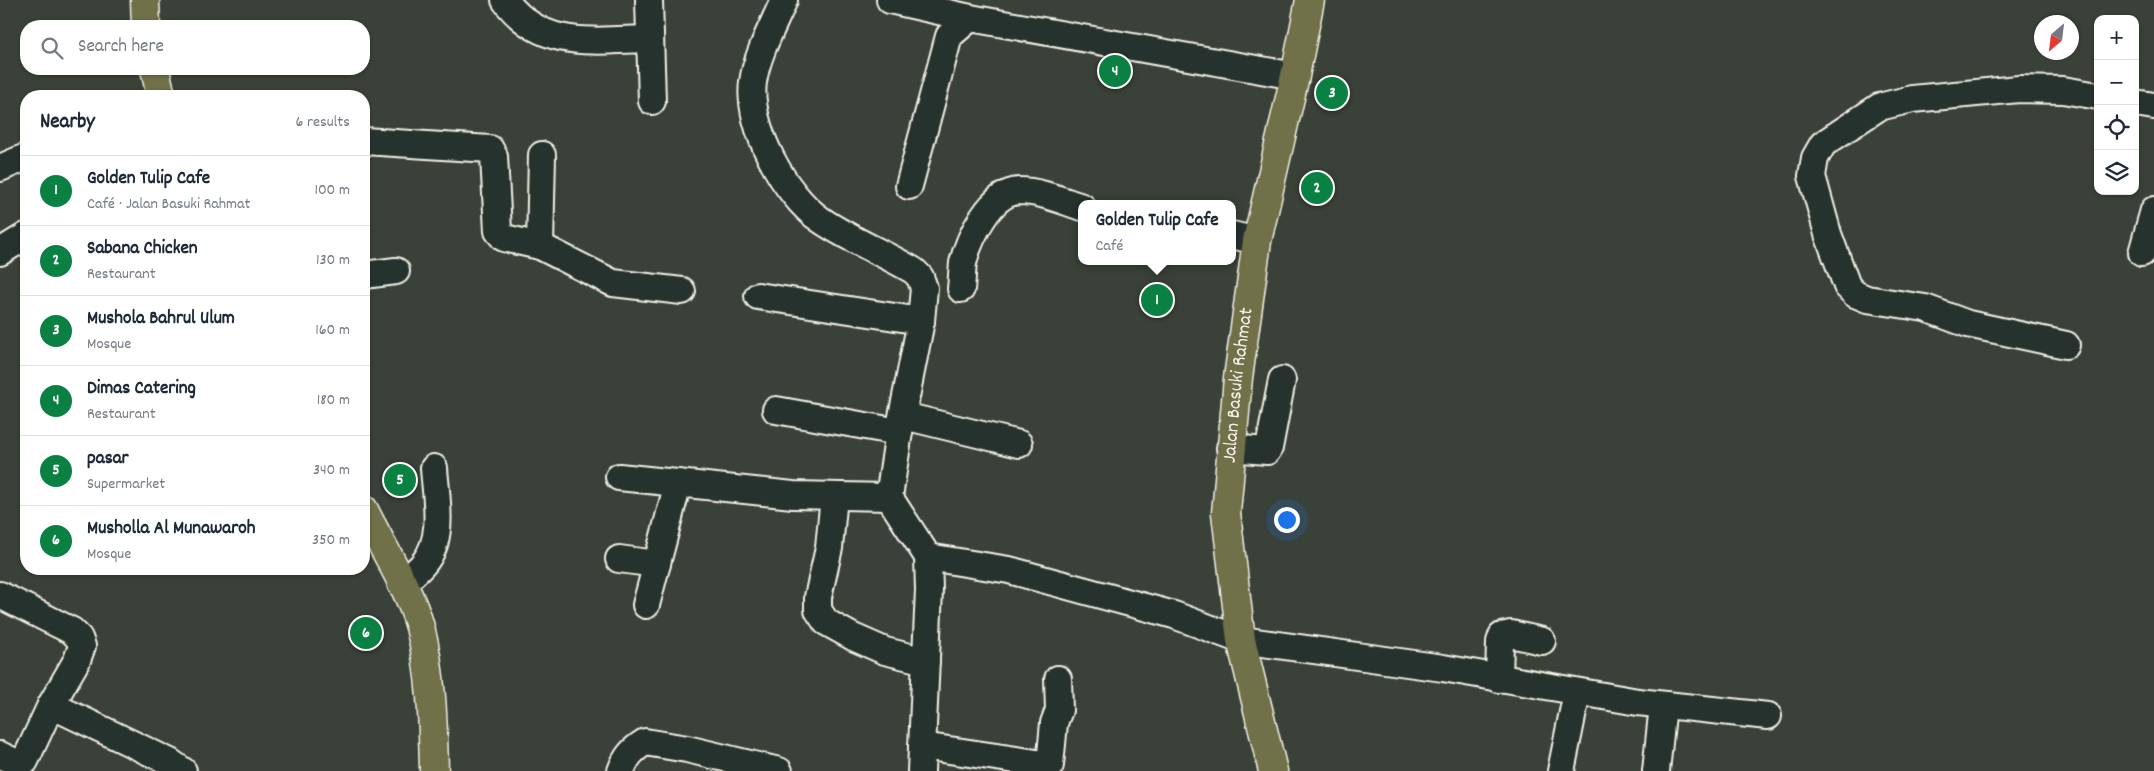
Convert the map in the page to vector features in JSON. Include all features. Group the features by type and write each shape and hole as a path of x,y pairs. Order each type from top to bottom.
{"main road":[{"path":"145,0 146,20"},
{"name":"Jalan Basuki Rahmat","path":"1273,771 1241,640 1226,513 1230,448 1238,378 1244,238 1295,76 1310,0"},
{"path":"156,75 160,90"},
{"path":"370,522 420,626 430,696 434,771"}],"street":[{"path":"505,0 518,16 549,35 566,40 650,40"},
{"path":"648,0 652,101"},
{"path":"784,0 756,67 752,104 776,168 797,197 820,220 914,271 920,277 924,288 921,322 889,496 928,557 926,661 921,759 1050,766 1054,723 1060,710 1058,679"},
{"path":"894,0 1295,76"},
{"path":"909,186 950,36 960,11"},
{"path":"2066,345 1968,324 1925,308 1867,299 1855,294 1847,286 1828,234 1812,176 1815,158 1823,144 1879,107 1912,99 2019,89 2063,90 2094,95"},
{"path":"2139,104 2154,106"},
{"path":"370,141 490,149 494,156 498,231 504,238 540,246 613,283 682,292"},
{"path":"540,246 542,155"},
{"path":"0,168 20,160"},
{"path":"961,289 963,262 978,225 986,210 1007,194 1020,191 1048,196 1078,207"},
{"path":"2142,253 2154,210"},
{"path":"0,252 20,240"},
{"path":"370,274 396,271"},
{"path":"758,296 921,322"},
{"path":"1230,448 1267,451 1282,380"},
{"path":"776,410 901,424 1019,444"},
{"path":"401,584 424,564 434,548 436,523 434,468"},
{"path":"619,477 793,496 889,496"},
{"path":"646,605 678,483"},
{"path":"834,496 829,548 818,596 818,610 826,622 877,648 926,661"},
{"path":"928,557 1009,570 1174,615 1241,640 1443,668 1577,692 1664,705 1768,716"},
{"path":"619,559 657,564"},
{"path":"0,595 72,631 79,638 82,646 80,653 50,705 25,761 15,762 0,755"},
{"path":"1500,679 1500,642 1502,636 1512,634 1542,641"},
{"path":"1561,771 1577,692"},
{"path":"50,705 170,762 183,771"},
{"path":"1656,771 1664,705"},
{"path":"621,771 626,757 645,742 687,749 779,771"}],"place":[{"name":"Dimas Catering","path":"1115,71"},
{"name":"Mushola Bahrul Ulum","path":"1332,93"},
{"name":"Sabana Chicken","path":"1317,188"},
{"name":"Golden Tulip Cafe","path":"1157,300"},
{"name":"pasar","path":"400,480"},
{"name":"Musholla Al Munawaroh","path":"366,633"}]}
